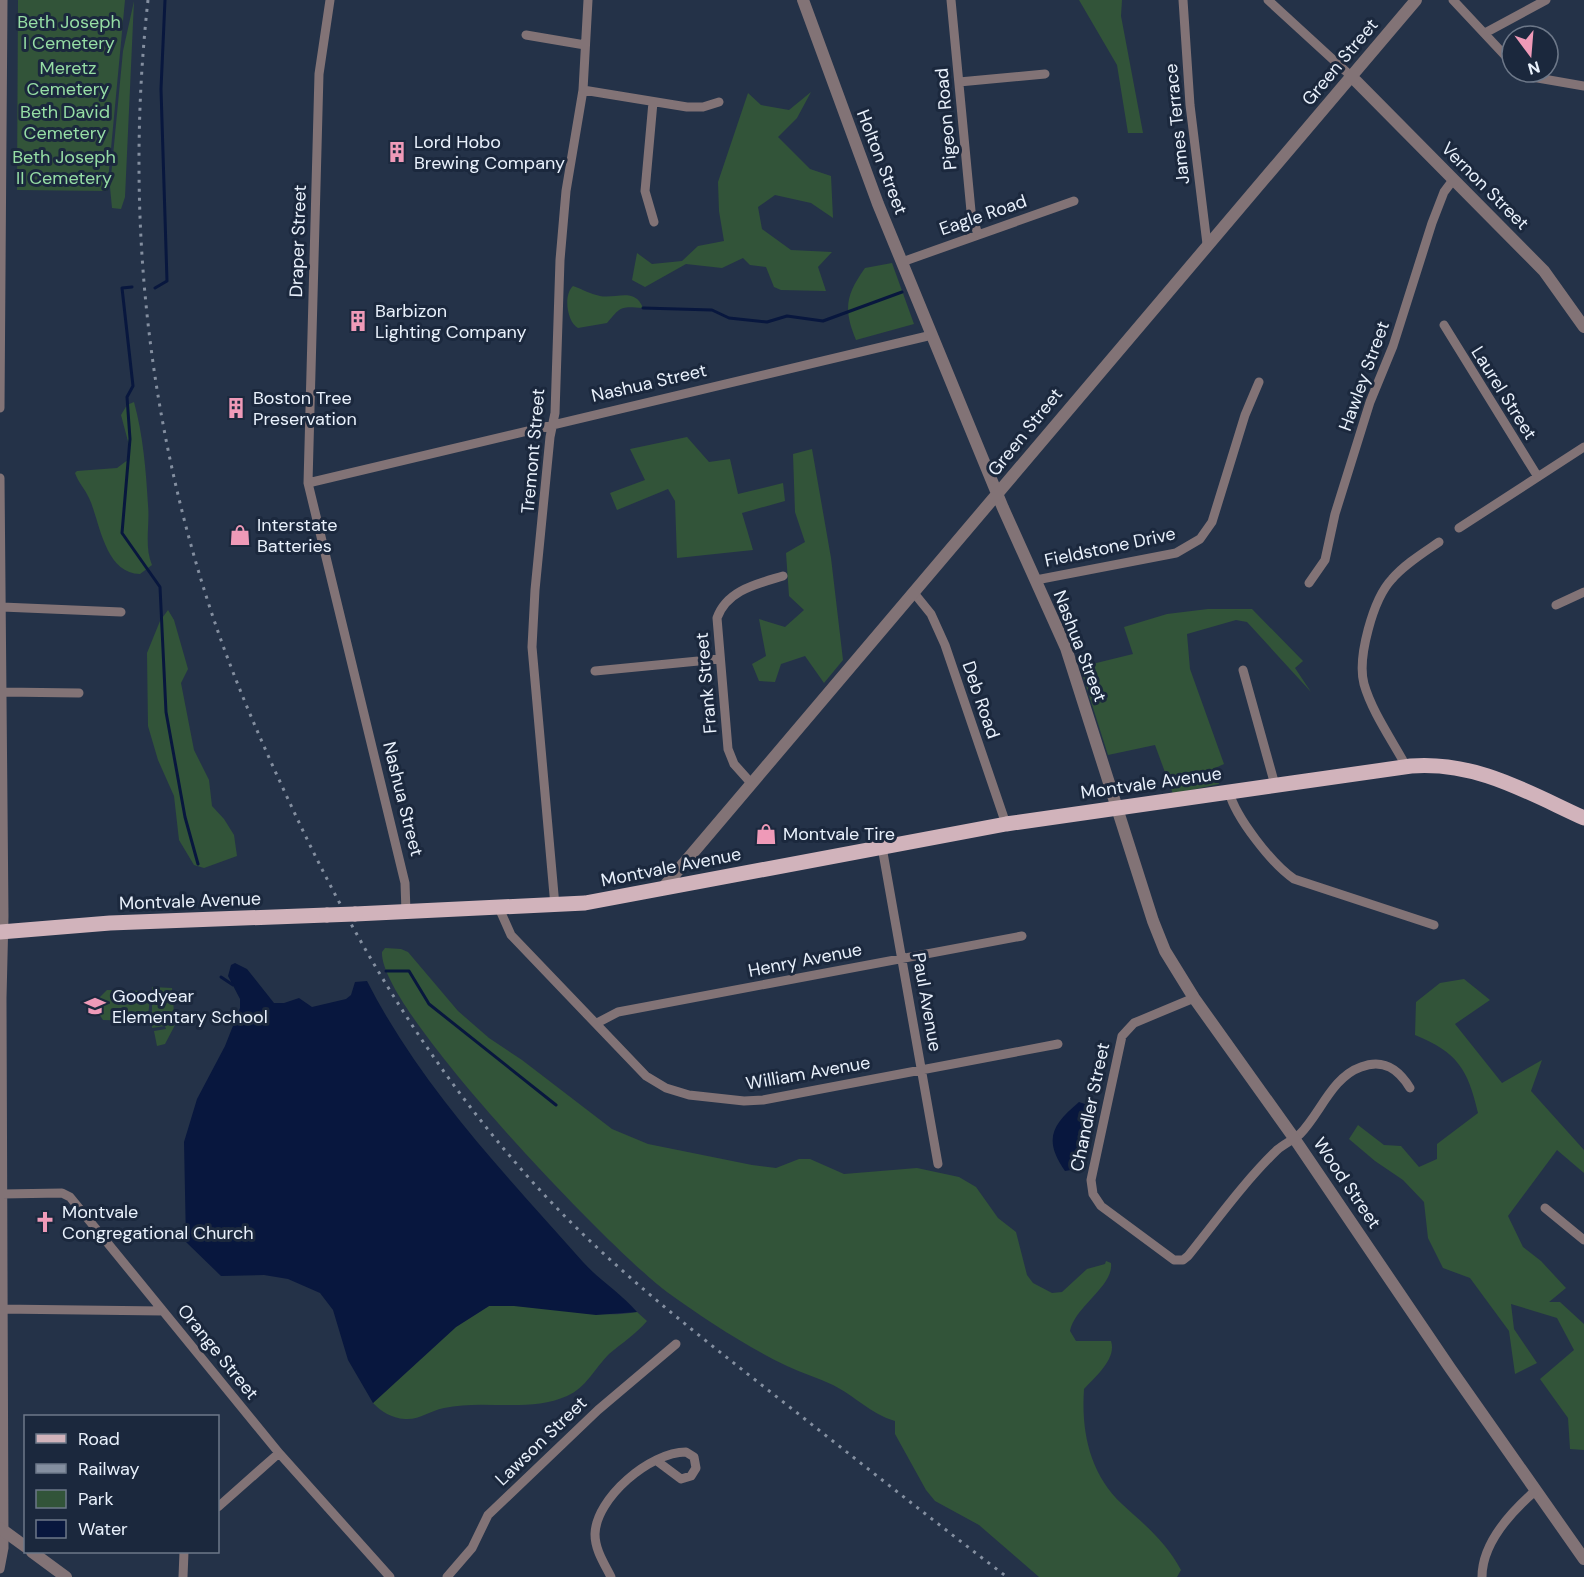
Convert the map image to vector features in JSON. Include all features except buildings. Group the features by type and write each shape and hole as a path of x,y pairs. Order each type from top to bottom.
{"main road":[{"name":"Montvale Avenue","path":"2,932 110,923 555,906 598,901 1006,824 1406,766 1440,765 1472,770 1501,780 1584,818"}],"street":[{"path":"0,408 3,0"},
{"name":"Draper Street","path":"308,483 320,66 330,0"},
{"name":"Tremont Street","path":"555,906 532,647 535,590 550,437 554,423 565,198 584,90 588,0"},
{"name":"Holton Street","path":"802,0 932,335"},
{"name":"Pigeon Road","path":"951,0 971,211 978,235"},
{"name":"James Terrace","path":"1183,0 1190,105 1207,244"},
{"path":"1268,0 1352,77"},
{"name":"Green Street","path":"663,888 1416,0"},
{"path":"1453,0 1500,50"},
{"path":"1485,33 1546,0"},
{"path":"526,35 585,45"},
{"path":"958,82 1046,74"},
{"name":"Vernon Street","path":"1352,77 1551,279 1584,327"},
{"path":"1560,82 1584,86"},
{"path":"584,90 698,108 718,102"},
{"path":"653,102 645,191 654,222"},
{"name":"Hawley Street","path":"1309,583 1325,560 1338,504 1370,402 1394,346 1432,223 1444,192 1453,180"},
{"name":"Eagle Road","path":"902,262 1074,201"},
{"name":"Laurel Street","path":"1444,325 1538,477"},
{"name":"Nashua Street","path":"406,912 405,883 308,483 932,335 998,494 1066,648 1117,808"},
{"name":"Fieldstone Drive","path":"1036,580 1176,553 1200,539 1212,522 1247,409 1259,382"},
{"path":"1459,528 1584,447"},
{"path":"0,478 1,1310 4,1551 0,1569"},
{"path":"1406,766 1365,688 1362,673 1363,656 1377,606 1388,584 1401,570 1439,542"},
{"name":"Frank Street","path":"752,783 738,770 730,755 717,622 724,603 749,587 783,576"},
{"path":"1556,605 1584,592"},
{"name":"Deb Road","path":"914,593 931,614 945,645 1006,824"},
{"path":"1,600 121,612"},
{"path":"595,671 719,659"},
{"path":"1243,670 1275,786"},
{"path":"2,687 79,693"},
{"path":"1229,792 1234,810 1281,868 1294,879 1434,925"},
{"name":"Wood Street","path":"1117,808 1160,941 1194,998 1294,1138 1584,1559"},
{"name":"Paul Avenue","path":"882,847 938,1164"},
{"name":"William Avenue","path":"499,908 511,935 650,1078 666,1088 689,1095 754,1101 1058,1044"},
{"name":"Henry Avenue","path":"597,1023 615,1012 1022,936"},
{"name":"Chandler Street","path":"1194,998 1140,1020 1122,1036 1091,1180 1093,1194 1101,1206 1172,1259 1179,1261 1188,1256 1278,1149 1294,1138"},
{"path":"1294,1138 1341,1081 1361,1067 1390,1066 1398,1071 1410,1088"},
{"name":"Orange Street","path":"2,1194 67,1195 279,1453 390,1577"},
{"path":"1545,1208 1584,1240"},
{"path":"1,1310 163,1311"},
{"name":"Lawson Street","path":"447,1577 472,1548 488,1515 598,1410 676,1344"},
{"path":"219,1506 279,1453"},
{"path":"611,1577 596,1542 598,1515 627,1480 657,1461"},
{"path":"1482,1577 1485,1555 1490,1544 1520,1504 1535,1491"},
{"path":"2,1529 24,1546"},
{"path":"35,1553 66,1577"},
{"path":"183,1577 184,1553"}],"green space":[{"path":"18,0 125,0 107,191 17,190"},
{"path":"1079,0 1122,0 1121,16 1143,133 1128,133 1117,65"},
{"path":"134,1 125,197 121,209 112,208 110,187 123,51"},
{"path":"811,92 797,118 778,137 810,169 831,176 833,218 811,203 775,195 758,207 762,229 791,250 832,252 818,267 826,291 781,290 774,287 766,267 750,265 743,258 722,268 686,264 645,287 632,280 637,253 652,264 682,261 698,246 724,241 719,211 718,182 748,93 761,105 789,110"},
{"path":"892,263 914,324 856,340 849,319 850,294 865,268"},
{"path":"573,286 600,296 630,296 640,302 643,308 621,309 607,323 578,328 571,320 567,302"},
{"path":"134,402 145,466 148,543 152,565 140,574 118,565 111,556 89,498 75,473 117,468 129,459 130,449 121,415 127,405"},
{"path":"687,437 709,462 730,459 738,494 783,483 785,501 742,513 753,550 677,558 675,501 668,489 617,510 610,493 645,480 630,449"},
{"path":"812,449 831,558 843,660 824,683 805,656 781,664 775,682 759,681 752,664 766,656 759,619 785,627 804,610 789,596 786,553 805,542 795,512 793,454"},
{"path":"1208,609 1252,609 1303,661 1295,668 1311,692 1247,622 1236,620 1187,634 1190,669 1224,764 1213,769 1219,784 1173,794 1155,745 1108,755 1080,667 1133,654 1124,627 1167,614"},
{"path":"168,610 174,620 188,669 181,683 194,750 209,780 212,806 234,835 237,856 204,868 194,865 179,840 174,796 158,760 148,726 147,653 160,621"},
{"path":"385,948 408,952 458,1011 489,1038 522,1060 612,1129 648,1144 752,1165 776,1168 799,1159 810,1159 844,1174 917,1168 959,1177 976,1187 998,1218 1016,1232 1027,1275 1033,1283 1052,1293 1062,1292 1087,1269 1105,1264 1106,1261 1111,1263 1107,1280 1079,1313 1070,1331 1076,1341 1111,1341 1112,1348 1108,1361 1084,1389 1086,1436 1095,1466 1102,1479 1122,1504 1169,1551 1181,1570 1177,1577 1039,1577 979,1525 935,1501 926,1490 895,1434 895,1421 878,1414 841,1389 756,1350 667,1292 639,1269 553,1183 457,1075 418,1024 391,982 382,952"},
{"path":"1464,979 1490,1000 1455,1024 1502,1083 1542,1060 1531,1091 1584,1150 1584,1173 1557,1150 1508,1216 1523,1247 1541,1261 1566,1288 1549,1302 1560,1302 1584,1324 1584,1450 1570,1449 1568,1418 1540,1379 1574,1350 1557,1318 1511,1304 1514,1329 1537,1363 1515,1374 1509,1331 1470,1278 1443,1268 1428,1238 1424,1202 1403,1180 1349,1139 1358,1125 1384,1145 1401,1146 1419,1167 1437,1159 1437,1144 1478,1113 1470,1085 1458,1064 1441,1048 1415,1035 1416,1002 1440,983"},
{"path":"152,987 172,988 175,1025 165,1044 157,1046 154,1031 166,1029 165,1026 152,1028"},
{"path":"107,990 145,991 150,998 148,1016 140,1021 103,1020 99,1014 99,998"},
{"path":"489,1306 526,1306 600,1314 637,1312 647,1321 609,1354 580,1388 552,1401 522,1405 459,1406 405,1419 387,1414 373,1403 456,1327"}],"water":[{"path":"235,963 247,969 274,1003 284,1003 299,998 312,1007 346,999 351,995 355,982 367,981 413,1057 466,1128 583,1262 637,1312 596,1315 514,1306 489,1306 456,1327 373,1403 348,1360 333,1310 320,1293 288,1279 264,1275 221,1276 186,1242 184,1142 197,1099 225,1046 240,1008 240,999 228,976 231,965"},
{"path":"1079,1102 1085,1104 1086,1111 1074,1164 1071,1170 1065,1171 1054,1150 1054,1133 1062,1118"}],"waterway":[{"path":"155,288 167,281 161,89 165,0"},
{"path":"132,287 122,288 133,386 127,397 130,439 122,533 160,587 166,712 185,817 198,864"},
{"path":"643,308 712,310 729,318 767,322 787,316 823,321 902,292"},
{"path":"386,971 409,971 429,1004 556,1105"},
{"path":"221,977 233,985"}],"railway":[{"path":"148,0 141,78 139,155 141,232 146,309 156,386 170,462 189,537 229,663 283,789 346,914 373,963 433,1056 501,1145 566,1217 625,1273 687,1325 1007,1577"}],"place":[{"name":"Lord Hobo Brewing Company","path":"397,152"},
{"name":"Barbizon Lighting Company","path":"358,321"},
{"name":"Boston Tree Preservation","path":"236,408"},
{"name":"Interstate Batteries","path":"240,535"},
{"name":"Montvale Tire","path":"766,834"},
{"name":"Goodyear Elementary School","path":"95,1006"},
{"name":"Montvale Congregational Church","path":"45,1222"}],"park label":[{"name":"Beth Joseph I Cemetery","path":"69,32"},
{"name":"Meretz Cemetery","path":"68,78"},
{"name":"Beth David Cemetery","path":"65,122"},
{"name":"Beth Joseph II Cemetery","path":"64,167"}]}
